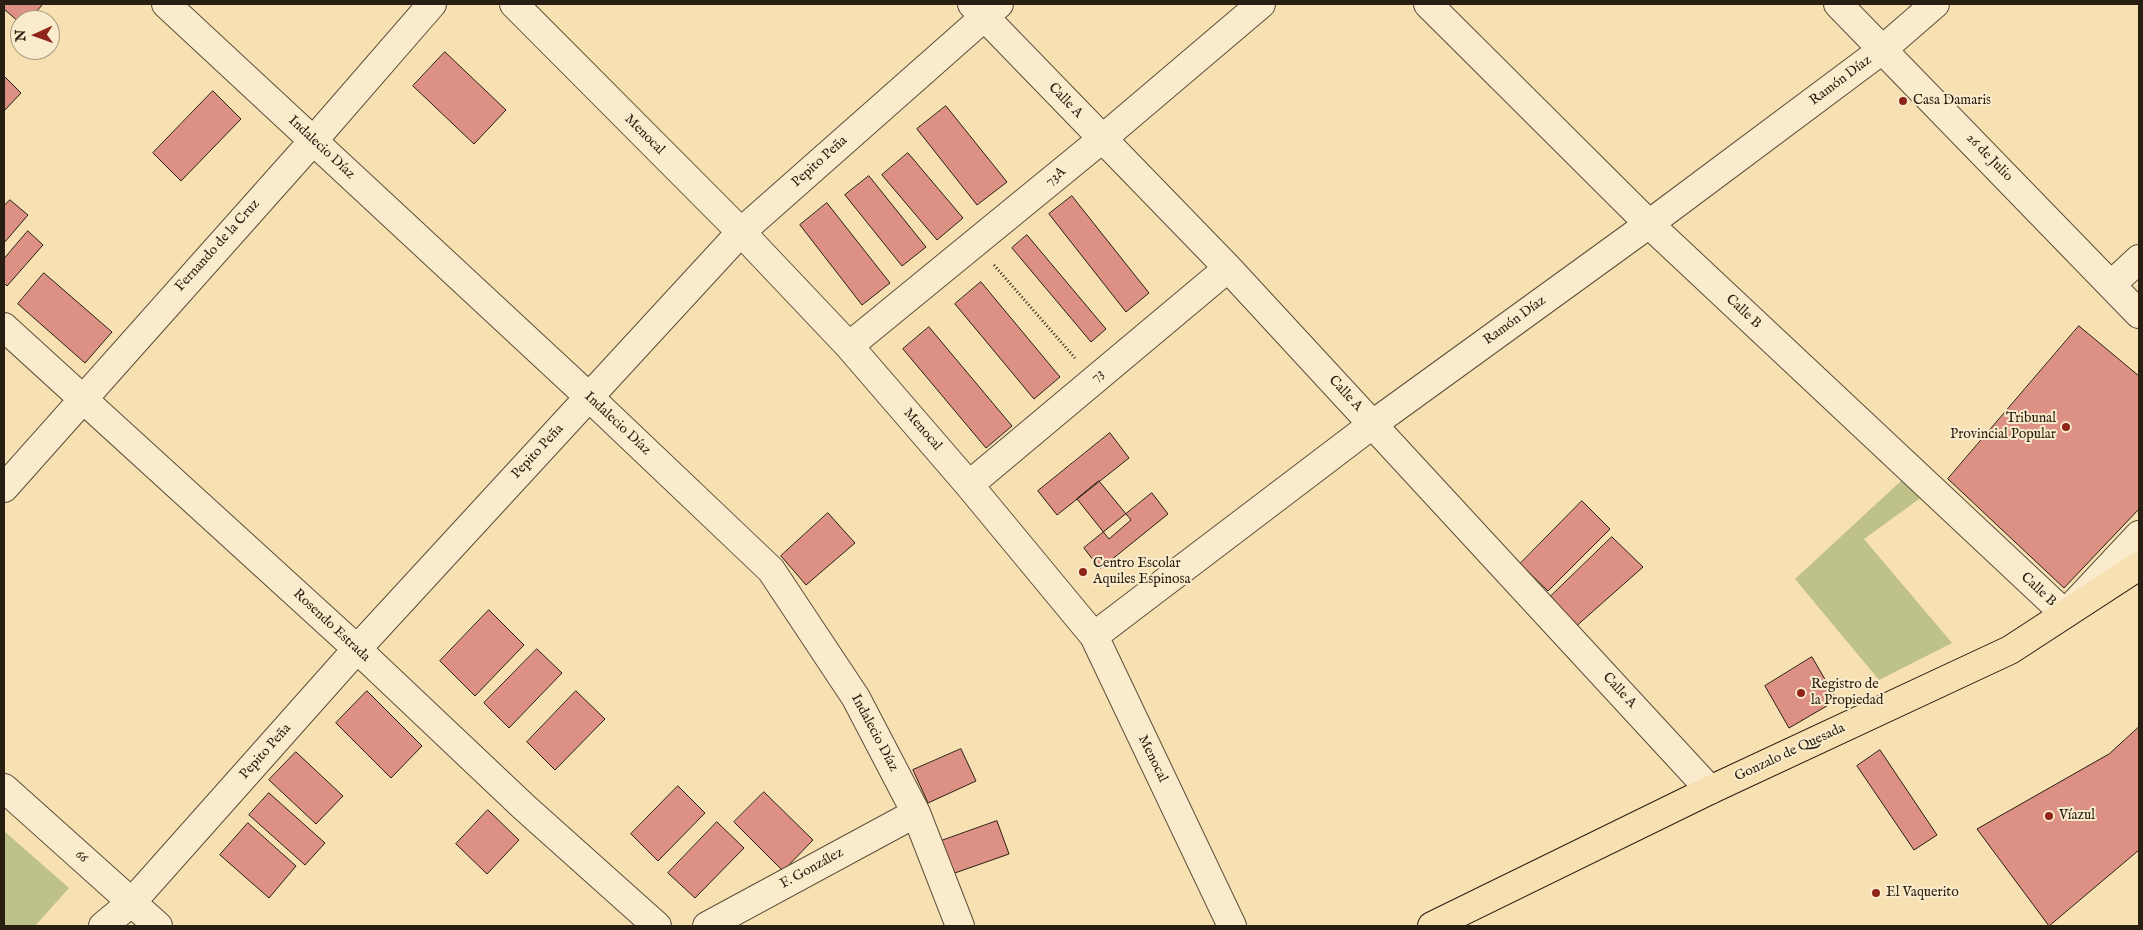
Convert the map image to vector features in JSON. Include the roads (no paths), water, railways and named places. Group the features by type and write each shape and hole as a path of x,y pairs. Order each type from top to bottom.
{"main road":[{"name":"Gonzalo de Quesada","path":"1432,926 1710,790 2010,650 2139,566"}],"street":[{"name":"Indalecio Díaz","path":"166,4 589,397 771,570 856,698 916,813 960,926"},
{"name":"Fernando de la Cruz","path":"4,488 82,398 313,141 432,4"},
{"name":"Menocal","path":"514,4 742,232 849,346 969,485 1094,636 1232,926"},
{"name":"73A","path":"849,346 1102,139 1261,4"},
{"name":"Calle B","path":"1428,4 1649,224 2065,614"},
{"name":"26 de Julio","path":"1838,4 2112,284 2139,314"},
{"name":"Ramón Díaz","path":"1094,636 1374,424 1649,224 1882,50 1935,4"},
{"name":"Pepito Peña","path":"103,926 132,902 357,649 742,232 985,8"},
{"name":"Calle A","path":"985,8 1102,139 1228,268 1374,424 1710,790"},
{"path":"2112,284 2139,259"},
{"name":"73","path":"969,485 1228,268"},
{"name":"Rosendo Estrada","path":"4,327 357,649 524,807 657,926"},
{"path":"2065,614 2139,535"},
{"name":"66","path":"4,788 158,926"},
{"name":"F. González","path":"707,926 916,813"}],"place":[{"name":"Casa Damaris","path":"1903,101"},
{"name":"Tribunal Provincial Popular","path":"2066,427"},
{"name":"Centro Escolar Aquiles Espinosa","path":"1083,572"},
{"name":"Registro de la Propiedad","path":"1801,693"},
{"name":"Víazul","path":"2049,816"},
{"name":"El Vaquerito","path":"1876,893"}]}
